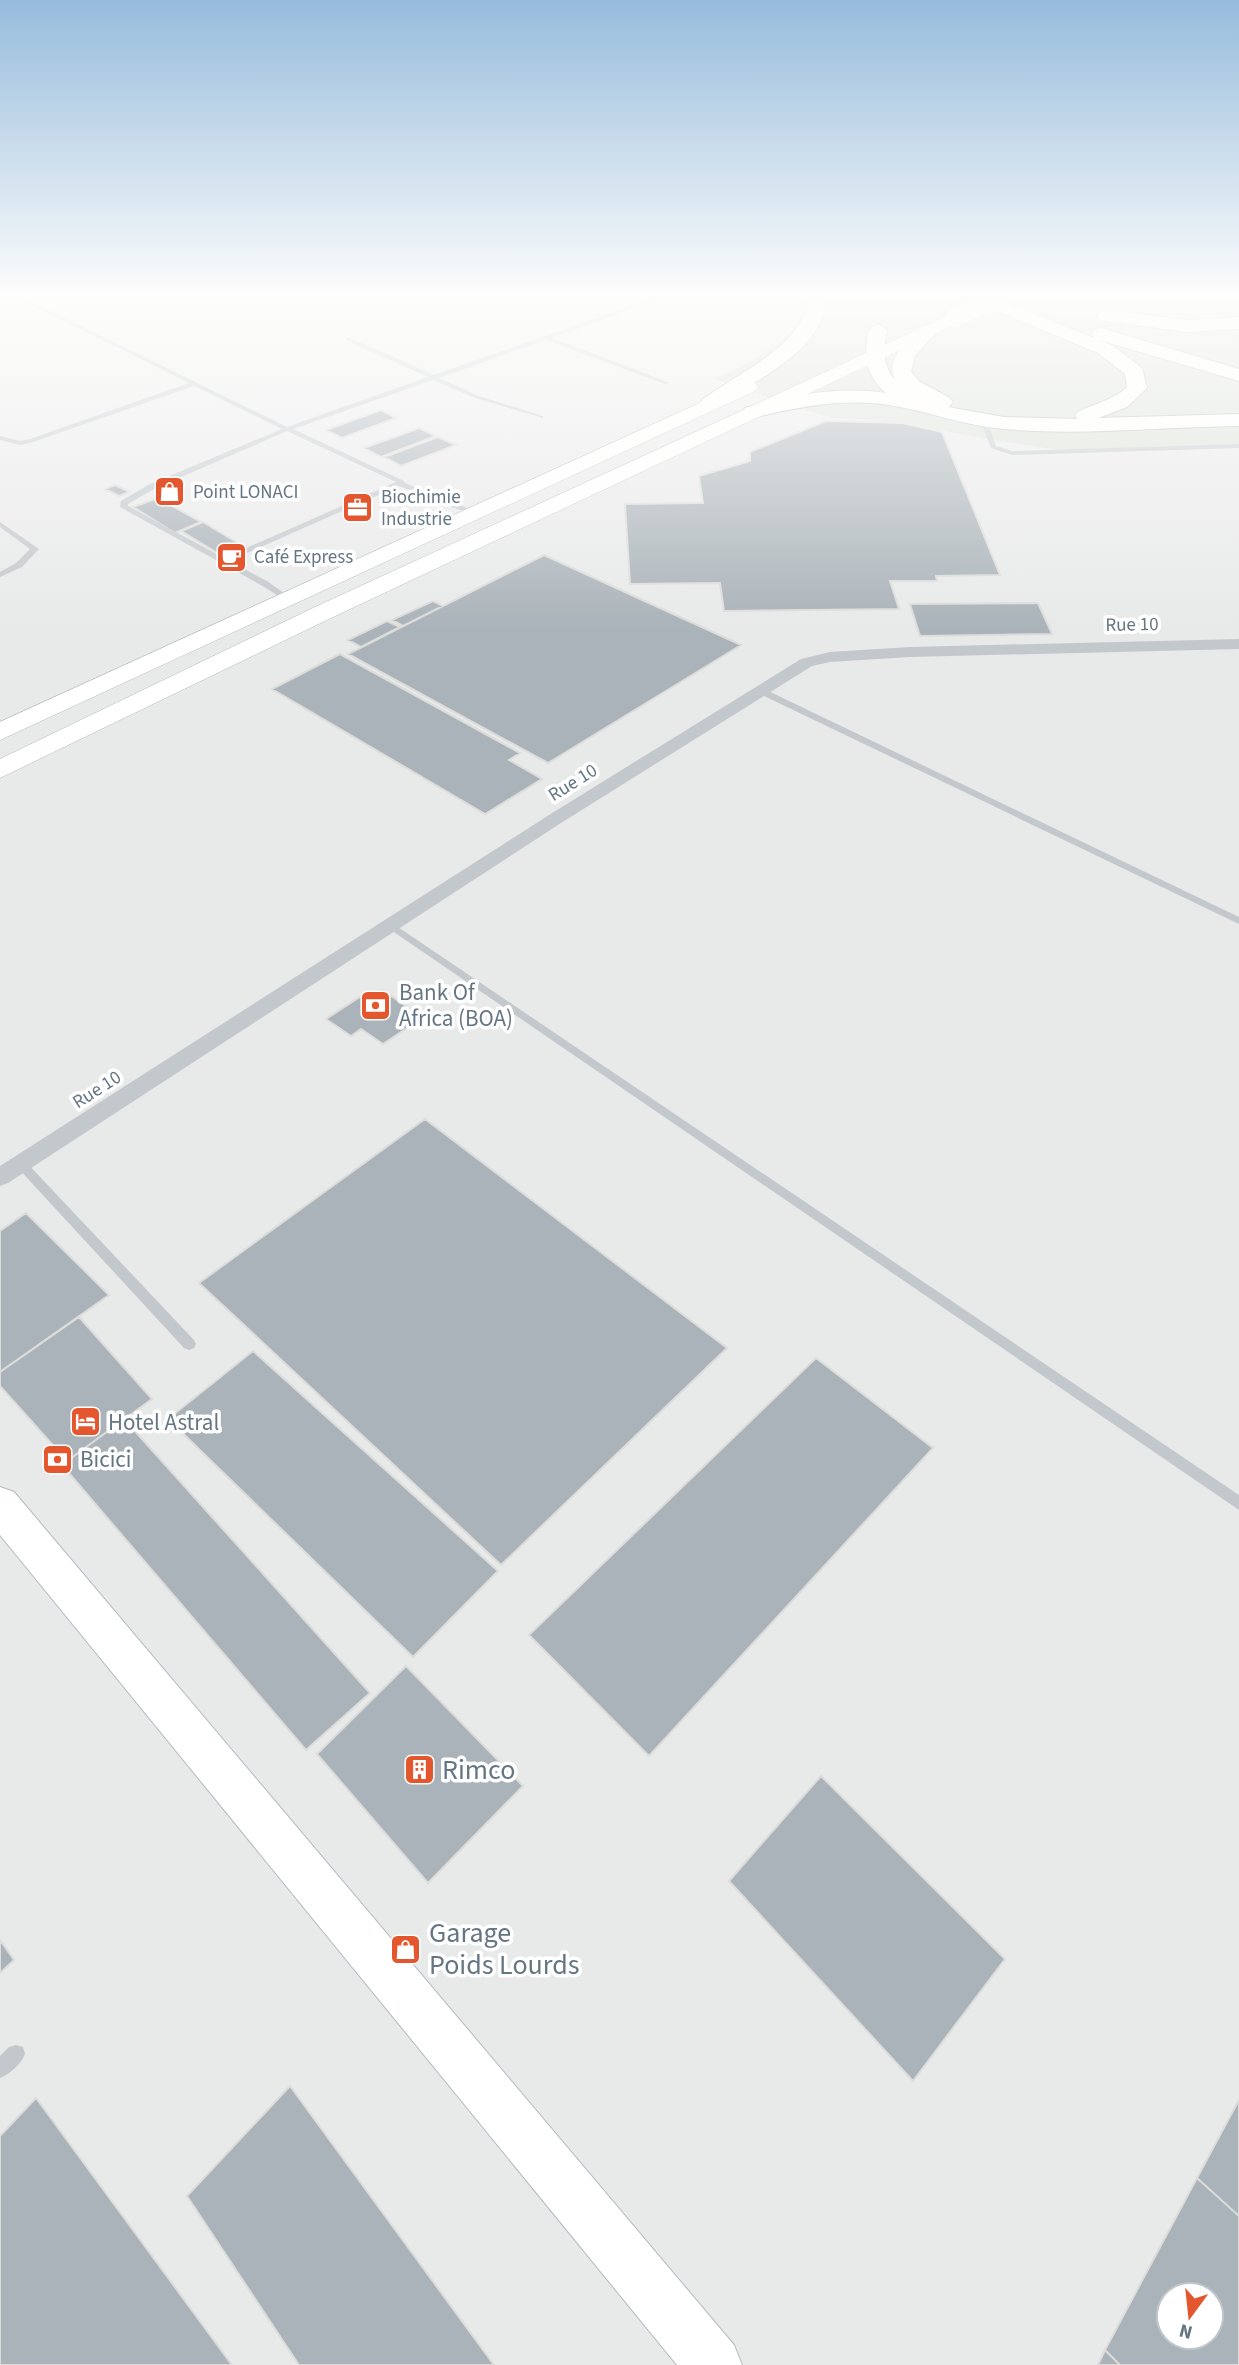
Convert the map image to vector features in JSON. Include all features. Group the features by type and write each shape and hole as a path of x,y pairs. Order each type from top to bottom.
{"highway":[{"path":"752,412 767,408"},
{"path":"932,408 984,421 1052,426 1239,420"},
{"path":"962,408 1002,417 1055,419 1108,408"}],"main road":[{"path":"0,732 285,598 700,408"},
{"path":"0,770 322,613 760,408"}],"street":[{"name":"Rue 10","path":"0,1177 807,662 830,657 936,651 1239,644"},
{"path":"0,1505 714,2365"}],"lane":[{"path":"0,438 20,443 32,441 124,408"},
{"path":"246,408 397,478 400,484"},
{"path":"285,598 124,507 124,503 151,486 287,429 348,408"},
{"path":"513,408 541,417"},
{"path":"984,421 993,447 1012,453 1239,446"},
{"path":"223,561 400,484 473,512"},
{"path":"0,524 34,549 19,565 0,575"},
{"path":"760,690 1239,921"},
{"path":"392,926 1239,1503"},
{"path":"21,1164 189,1344"},
{"path":"0,2070 16,2054"}],"shaded area":[{"path":"0,408 802,408 831,418 903,422 962,435 1058,450 1239,444 1239,2365 0,2365"},
{"path":"802,408 1239,408 1239,444 1058,450 962,435 903,422 831,418"}],"building":[{"path":"381,410 396,418 342,438 326,430"},
{"path":"826,421 903,423 942,432 1000,575 936,576 937,581 890,581 899,609 724,611 720,583 630,584 625,504 703,503 699,476 750,461 750,452"},
{"path":"419,428 436,436 381,457 364,448"},
{"path":"438,437 456,445 401,466 384,457"},
{"path":"115,485 130,492 119,496 105,489"},
{"path":"158,498 201,522 175,533 133,507"},
{"path":"203,522 246,548 224,557 181,531"},
{"path":"544,555 741,645 548,763 348,654"},
{"path":"433,601 443,606 403,626 392,620"},
{"path":"1038,603 1052,634 920,636 910,604"},
{"path":"387,621 400,627 361,647 348,640"},
{"path":"340,654 520,753 509,760 542,779 485,814 272,689"},
{"name":"Bank Of Africa (BOA)","path":"383,990 422,1018 383,1044 361,1029 351,1036 326,1019 366,993"},
{"path":"425,1119 727,1348 501,1565 199,1283"},
{"path":"26,1213 109,1295 0,1372 0,1231"},
{"path":"79,1317 152,1399 67,1461 0,1386 0,1372"},
{"path":"253,1351 498,1571 413,1657 168,1419"},
{"path":"816,1358 933,1448 649,1756 529,1635"},
{"path":"124,1419 370,1693 306,1750 62,1465"},
{"name":"Rimco","path":"406,1666 523,1786 428,1883 317,1754"},
{"path":"821,1776 1005,1959 913,2081 729,1881"},
{"path":"0,1940 14,1960 0,1973"},
{"path":"290,2086 494,2365 299,2365 187,2196"},
{"path":"36,2098 232,2365 0,2365 0,2136"},
{"path":"1239,2100 1239,2216 1197,2178"},
{"path":"1197,2178 1239,2216 1239,2365 1120,2365 1105,2350"},
{"path":"1105,2350 1120,2365 1098,2365"}],"place":[{"name":"Point LONACI","path":"170,492"},
{"name":"Biochimie Industrie","path":"358,508"},
{"name":"Café Express","path":"231,557"},
{"name":"Bank Of Africa (BOA)","path":"376,1005"},
{"name":"Hotel Astral","path":"85,1422"},
{"name":"Bicici","path":"57,1459"},
{"name":"Rimco","path":"419,1770"},
{"name":"Garage Poids Lourds","path":"406,1949"}]}
